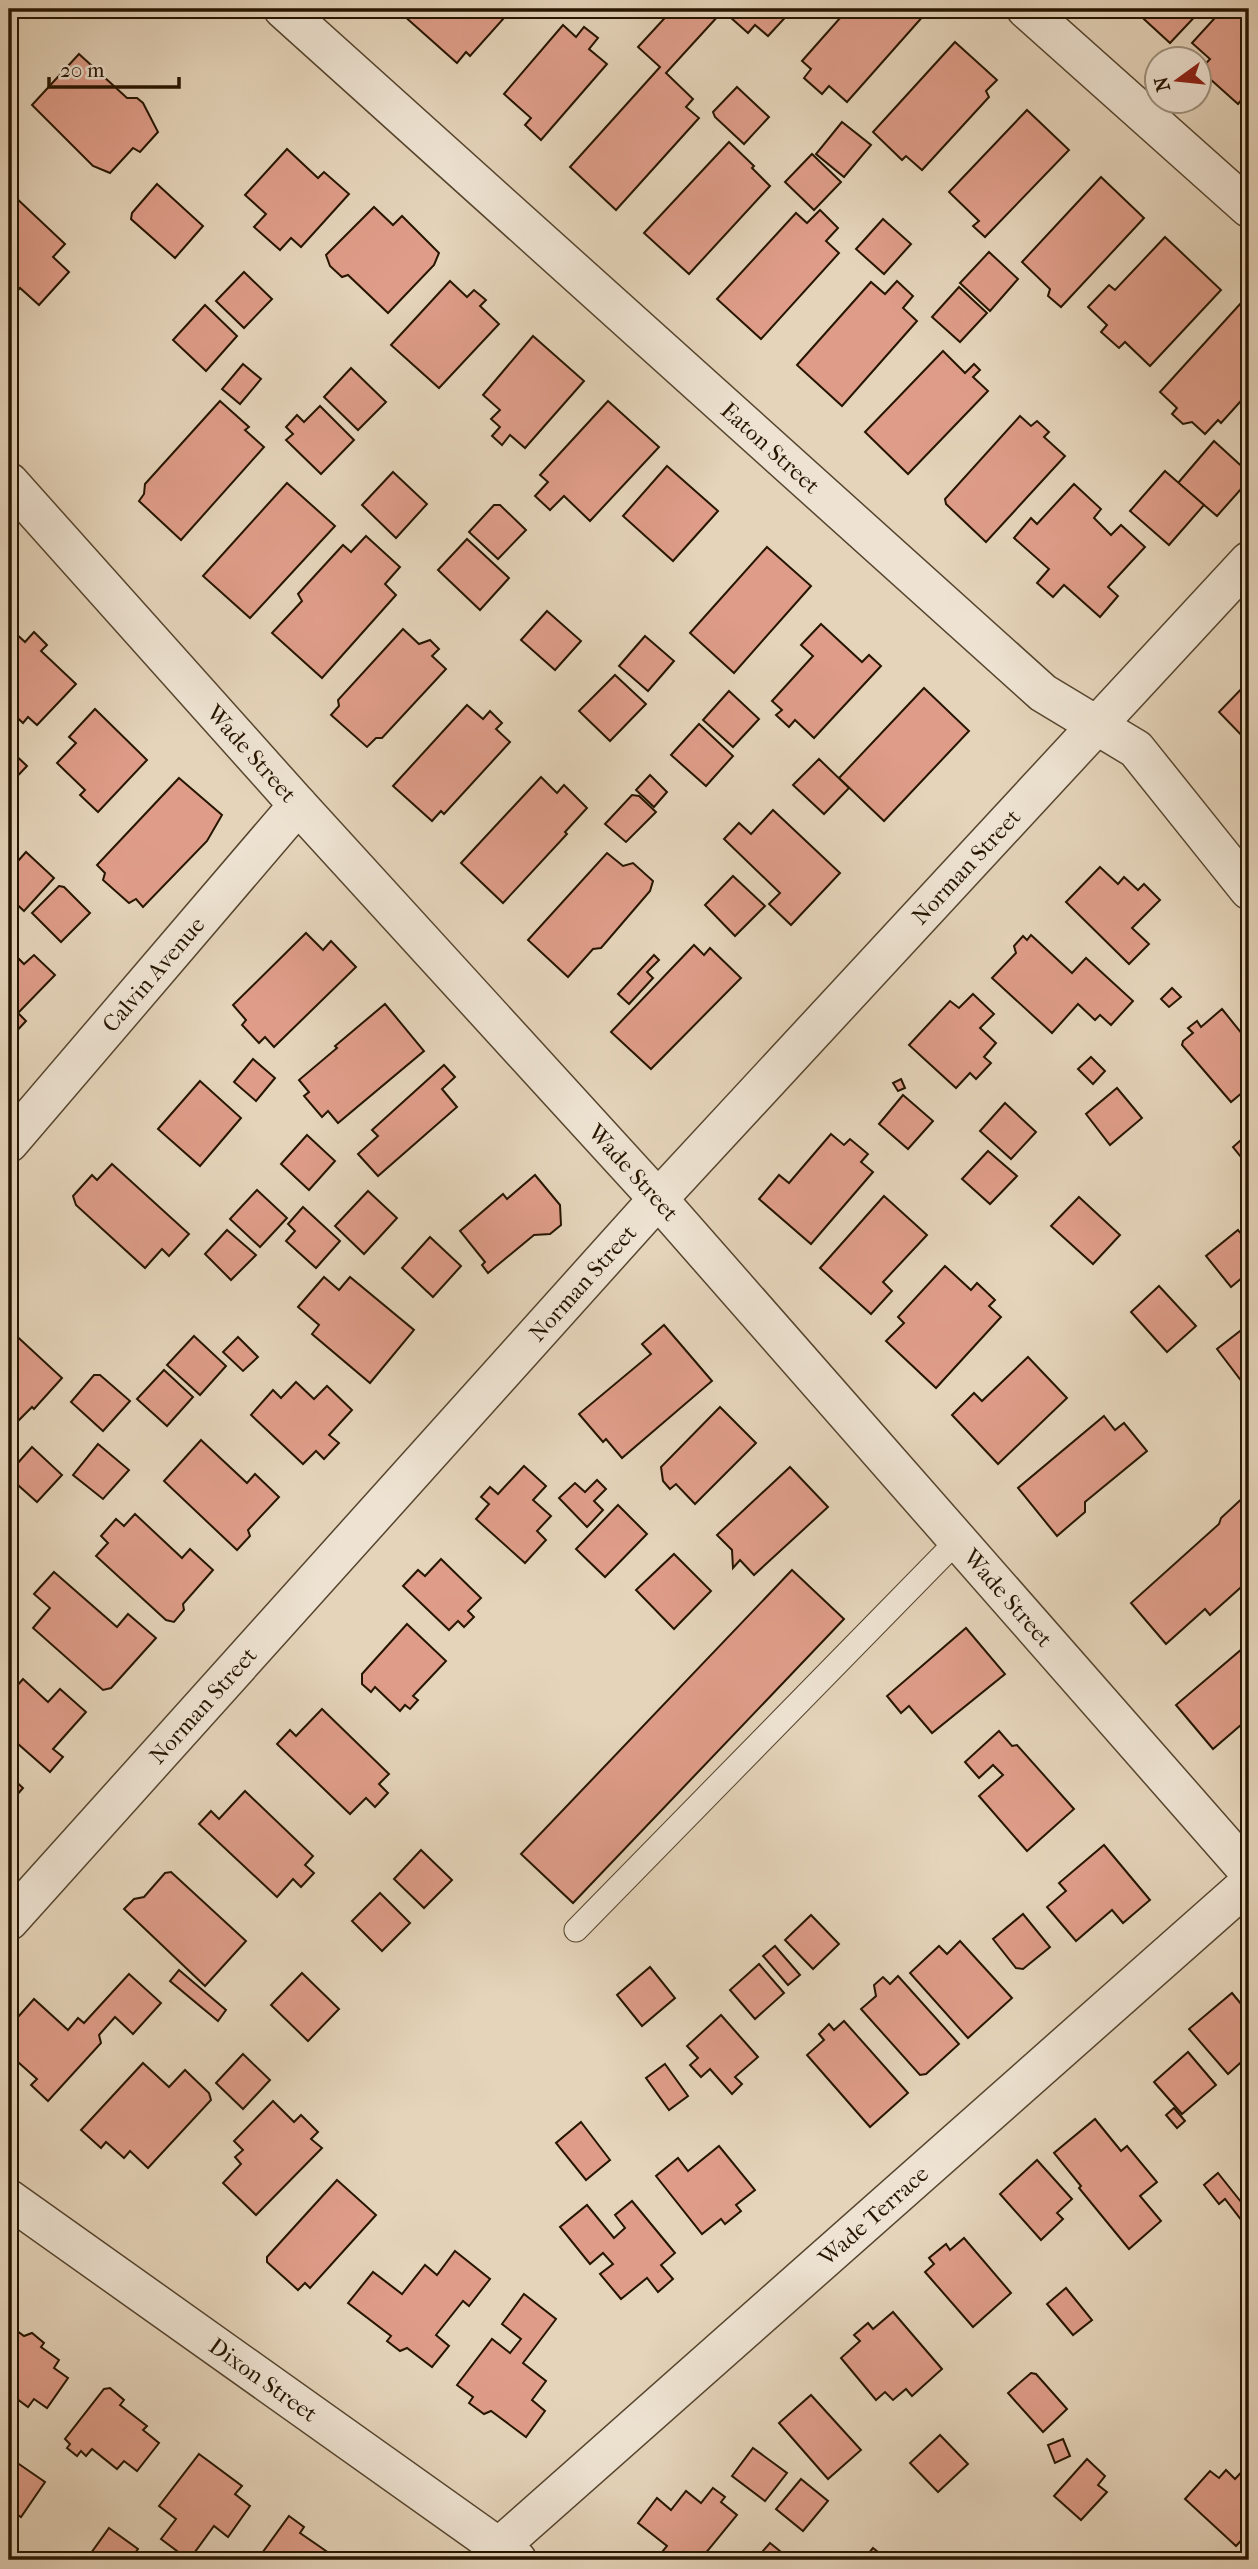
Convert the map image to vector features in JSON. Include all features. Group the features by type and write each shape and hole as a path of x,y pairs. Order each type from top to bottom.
{"street":[{"name":"Eaton Street","path":"283,9 1043,693 1136,749 1249,890"},
{"path":"1026,9 1249,208"},
{"name":"Wade Street","path":"9,482 298,806 659,1199 1249,1872"},
{"name":"Norman Street","path":"9,1922 659,1199 1249,561"},
{"name":"Calvin Avenue","path":"13,1128 298,806"},
{"name":"Wade Terrace","path":"508,2554 1249,1883"},
{"name":"Dixon Street","path":"9,2199 508,2554"}],"lane":[{"path":"576,1930 958,1540"}],"building":[{"path":"409,9 512,9 470,56 466,52 457,63 403,15"},
{"path":"673,9 712,9 719,15 666,73 693,99 686,107 699,118 616,210 570,167 660,67 638,47"},
{"path":"721,9 793,9 768,36 755,25 748,33"},
{"path":"848,9 920,9 925,14 847,102 829,86 822,94 804,78 811,69 802,61"},
{"path":"1133,9 1202,9 1170,43"},
{"path":"1223,9 1249,9 1249,91 1238,104 1212,81 1212,46 1195,46 1192,43"},
{"path":"563,25 576,37 584,27 598,38 589,49 607,64 541,140 525,125 531,118 504,94"},
{"path":"955,42 997,80 986,91 989,97 922,170 906,156 902,160 873,132"},
{"path":"79,54 127,98 137,98 143,103 158,132 140,152 133,148 110,173 93,166 32,105"},
{"path":"737,87 769,117 744,144 713,112"},
{"path":"1027,110 1069,150 985,237 973,226 979,221 949,192"},
{"path":"842,122 871,145 844,177 816,154"},
{"path":"729,142 770,186 689,274 644,233"},
{"path":"287,149 318,178 324,172 349,194 301,247 291,238 280,250 254,227 266,214 245,195"},
{"path":"812,154 841,182 814,210 785,182"},
{"path":"1101,177 1144,218 1061,307 1048,296 1050,289 1022,262"},
{"path":"157,184 203,226 175,258 131,219 132,213"},
{"path":"13,195 65,244 53,257 69,272 39,305 20,288 9,300 9,199"},
{"path":"374,207 393,225 402,216 439,253 434,265 388,313 348,275 342,277 330,266 326,255"},
{"path":"820,210 838,228 826,241 839,253 761,339 717,299 796,213 807,223"},
{"path":"883,219 911,244 884,274 856,249"},
{"path":"1165,237 1221,290 1150,366 1125,342 1119,348 1101,332 1107,325 1088,307 1109,285 1115,290"},
{"path":"989,252 1018,279 990,311 960,283"},
{"path":"244,272 272,299 244,328 216,301"},
{"path":"450,281 467,297 474,290 486,300 480,306 499,324 439,388 391,345"},
{"path":"897,281 913,296 903,308 917,321 842,406 797,365 871,282 885,294"},
{"path":"959,287 987,313 960,342 932,317"},
{"path":"1241,303 1249,311 1249,392 1221,423 1218,420 1205,434 1192,422 1183,424 1172,414 1177,408 1160,392"},
{"path":"205,305 237,336 206,371 173,340"},
{"path":"533,336 584,381 525,448 510,435 502,445 492,436 500,427 491,419 500,410 483,395"},
{"path":"943,351 965,373 974,364 980,370 973,377 988,391 908,474 865,432"},
{"path":"243,364 261,379 240,404 222,389"},
{"path":"351,368 386,402 358,430 324,397"},
{"path":"220,401 249,427 245,430 264,447 181,540 139,501 144,494 145,484"},
{"path":"608,401 659,447 590,521 564,496 550,510 535,496 548,482 540,475"},
{"path":"320,406 354,440 321,474 286,440 293,434 286,427 297,415 304,422"},
{"path":"1020,416 1031,426 1037,421 1049,432 1044,437 1065,456 986,542 946,504 945,499"},
{"path":"1214,441 1249,473 1249,480 1217,516 1178,483"},
{"path":"667,466 718,511 673,561 623,516"},
{"path":"1165,471 1204,505 1169,545 1130,511"},
{"path":"393,472 427,504 396,538 362,505"},
{"path":"287,483 335,526 250,618 203,576"},
{"path":"1074,484 1101,509 1094,518 1111,535 1121,525 1145,547 1108,587 1118,596 1100,617 1064,585 1053,597 1037,583 1049,569 1014,538 1031,518 1037,524"},
{"path":"494,505 500,505 526,530 498,559 469,532"},
{"path":"366,536 400,567 385,584 396,595 322,678 272,633 302,601 298,594 343,545 351,552"},
{"path":"467,539 509,578 480,610 438,570"},
{"path":"767,547 811,586 734,673 690,633"},
{"path":"547,611 581,641 555,670 521,640"},
{"path":"821,624 862,662 869,655 881,666 814,738 795,720 789,727 776,715 782,710 772,701 813,656 801,645"},
{"path":"403,629 419,644 430,640 439,649 432,656 446,669 382,738 376,738 367,747 331,715 339,706 338,700"},
{"path":"12,630 25,642 34,632 47,645 41,651 76,684 37,725 28,717 23,723 9,710 16,703 9,697 9,634"},
{"path":"645,636 674,661 648,691 619,666"},
{"path":"615,675 646,704 610,741 579,711"},
{"path":"1249,681 1249,743 1219,712"},
{"path":"924,688 969,731 884,821 839,778"},
{"path":"729,691 759,719 733,747 703,720"},
{"path":"467,705 483,719 490,711 502,723 496,729 510,742 444,814 441,811 432,821 393,786"},
{"path":"95,709 147,760 98,812 80,795 85,790 57,763 76,743 69,737"},
{"path":"699,724 733,756 706,786 671,755"},
{"path":"9,749 27,766 9,785"},
{"path":"819,759 849,788 824,814 793,785"},
{"path":"650,775 667,792 654,807 636,790"},
{"path":"541,777 557,793 564,785 587,808 565,832 567,834 503,903 461,863"},
{"path":"179,778 222,815 207,841 143,907 136,899 129,903 103,880 105,873 97,865"},
{"path":"632,795 639,796 656,812 626,842 605,824"},
{"path":"773,810 840,873 791,925 769,904 780,893 724,839 739,823 751,834"},
{"path":"26,852 54,878 24,911 9,897 9,871"},
{"path":"607,853 623,866 633,863 653,881 650,891 601,948 593,949 568,977 528,940"},
{"path":"1100,867 1118,884 1124,877 1138,890 1144,884 1160,900 1132,928 1149,944 1129,964 1066,902"},
{"path":"733,876 765,906 735,936 705,905"},
{"path":"59,886 64,887 90,913 61,942 32,913"},
{"path":"306,933 323,950 331,941 356,967 274,1047 265,1037 259,1043 242,1025 246,1020 233,1005"},
{"path":"1031,935 1072,973 1086,958 1133,1001 1111,1025 1100,1015 1095,1020 1078,1004 1052,1033 992,978 1016,953 1014,946 1023,936 1027,940"},
{"path":"694,945 704,955 710,948 741,978 651,1069 611,1032"},
{"path":"9,949 24,964 34,955 55,975 18,1013 26,1021 13,1035 9,1031"},
{"path":"654,955 659,960 647,972 653,978 629,1004 618,994"},
{"path":"1172,988 1181,997 1169,1007 1161,999"},
{"path":"973,994 994,1014 980,1028 996,1043 984,1057 991,1063 976,1079 970,1073 956,1088 909,1045 950,1001 959,1008"},
{"path":"385,1004 424,1051 338,1123 328,1111 322,1117 304,1096 309,1092 299,1080"},
{"path":"1222,1009 1247,1040 1244,1042 1249,1049 1249,1087 1231,1102 1182,1045 1193,1033 1188,1028 1197,1021 1201,1027"},
{"path":"1091,1057 1105,1071 1093,1084 1078,1069"},
{"path":"253,1059 275,1078 256,1101 234,1082"},
{"path":"444,1065 455,1077 442,1089 457,1107 378,1176 358,1154 378,1136 372,1130"},
{"path":"901,1079 905,1088 898,1091 893,1083"},
{"path":"200,1081 241,1118 200,1166 158,1129"},
{"path":"1117,1088 1142,1118 1110,1145 1086,1114"},
{"path":"903,1095 933,1121 908,1149 879,1124"},
{"path":"1005,1103 1036,1132 1011,1159 980,1131"},
{"path":"1249,1133 1249,1167 1233,1147"},
{"path":"831,1134 844,1145 850,1139 868,1154 861,1162 873,1172 811,1244 759,1199 779,1175 789,1183"},
{"path":"307,1135 335,1161 309,1190 281,1164"},
{"path":"988,1151 1017,1176 990,1204 962,1179"},
{"path":"112,1164 189,1234 169,1256 162,1249 145,1268 76,1205 73,1196 92,1175 97,1180"},
{"path":"535,1175 560,1205 561,1225 550,1234 534,1235 488,1273 482,1265 485,1262 460,1231 503,1194 507,1199"},
{"path":"257,1190 287,1218 260,1247 230,1219"},
{"path":"368,1191 397,1218 364,1254 335,1226"},
{"path":"884,1196 927,1235 883,1282 892,1291 871,1314 820,1268"},
{"path":"1079,1197 1120,1235 1093,1264 1051,1226"},
{"path":"303,1207 340,1241 316,1268 286,1241 295,1231 288,1224"},
{"path":"227,1230 256,1255 231,1280 205,1254"},
{"path":"1238,1230 1249,1244 1249,1272 1231,1287 1206,1256"},
{"path":"430,1237 461,1266 433,1297 402,1268"},
{"path":"945,1266 971,1290 977,1283 995,1300 989,1306 1001,1317 936,1388 886,1341 904,1323 898,1317"},
{"path":"324,1277 339,1290 350,1277 414,1330 370,1383 312,1334 319,1325 298,1307"},
{"path":"1159,1286 1196,1326 1167,1352 1131,1312"},
{"path":"1249,1324 1249,1391 1217,1349"},
{"path":"664,1325 712,1381 622,1458 606,1439 603,1442 579,1414 651,1354 642,1344"},
{"path":"9,1329 62,1378 34,1409 32,1407 19,1420 9,1411"},
{"path":"194,1336 226,1366 200,1395 167,1365"},
{"path":"238,1337 258,1357 243,1371 223,1352"},
{"path":"1028,1357 1067,1398 998,1464 952,1415 974,1393 982,1401"},
{"path":"164,1370 193,1397 167,1426 137,1399"},
{"path":"94,1375 100,1375 130,1401 103,1431 71,1402"},
{"path":"296,1382 314,1399 327,1386 352,1410 329,1435 339,1443 324,1459 316,1451 303,1464 251,1415 273,1390 281,1398"},
{"path":"720,1407 756,1443 695,1504 676,1484 670,1489 663,1481 661,1467"},
{"path":"1104,1416 1115,1430 1124,1423 1147,1451 1085,1502 1085,1512 1057,1536 1018,1488"},
{"path":"201,1440 247,1483 255,1474 279,1497 248,1530 250,1536 237,1550 164,1481"},
{"path":"98,1444 129,1470 103,1499 73,1475"},
{"path":"32,1447 62,1475 37,1502 9,1477 9,1473"},
{"path":"524,1466 546,1486 533,1500 551,1516 537,1531 546,1540 525,1563 476,1519 489,1504 481,1497 490,1487 498,1494"},
{"path":"790,1467 828,1507 754,1575 740,1560 733,1568 732,1550 717,1535"},
{"path":"597,1480 606,1489 594,1501 603,1510 587,1527 559,1498 575,1483 585,1492"},
{"path":"1249,1492 1249,1580 1210,1615 1205,1609 1166,1644 1131,1603 1219,1524 1221,1518"},
{"path":"618,1505 647,1534 605,1577 576,1549"},
{"path":"135,1514 182,1558 190,1549 213,1570 183,1604 184,1610 174,1622 166,1620 96,1556 108,1543 101,1536 116,1519 124,1526"},
{"path":"674,1554 711,1591 674,1629 636,1590"},
{"path":"441,1559 481,1598 468,1611 474,1617 464,1627 458,1621 449,1630 403,1586 418,1570 425,1576"},
{"path":"792,1570 844,1619 573,1903 521,1854"},
{"path":"54,1572 117,1627 128,1614 156,1638 111,1688 103,1690 33,1628 50,1608 34,1594"},
{"path":"407,1624 446,1661 413,1696 418,1700 410,1709 405,1705 400,1711 375,1687 371,1692 362,1684 362,1674"},
{"path":"966,1628 1005,1674 932,1733 909,1706 901,1713 887,1696"},
{"path":"1249,1643 1249,1718 1213,1749 1176,1705"},
{"path":"23,1679 48,1702 60,1689 86,1712 53,1749 63,1757 50,1772 9,1736 9,1695"},
{"path":"322,1709 389,1774 379,1784 388,1793 375,1807 366,1798 350,1814 277,1744 290,1730 296,1736"},
{"path":"999,1731 1012,1746 1017,1745 1074,1809 1027,1851 979,1796 1003,1775 993,1765 979,1778 965,1762"},
{"path":"9,1775 23,1788 9,1804"},
{"path":"245,1791 313,1856 305,1865 314,1873 301,1887 293,1879 277,1897 199,1824 211,1811 219,1819"},
{"path":"1104,1845 1150,1900 1123,1923 1112,1910 1076,1941 1047,1907 1066,1891 1059,1883"},
{"path":"421,1850 452,1880 424,1908 394,1879"},
{"path":"171,1872 246,1941 205,1986 124,1909 134,1899 144,1897 165,1873"},
{"path":"380,1893 410,1923 382,1951 352,1921"},
{"path":"1023,1914 1050,1947 1023,1969 1016,1968 993,1939"},
{"path":"811,1915 839,1944 813,1969 785,1940"},
{"path":"960,1941 1012,1998 968,2038 910,1973 939,1946 947,1954"},
{"path":"775,1946 800,1975 788,1985 763,1956"},
{"path":"759,1964 784,1993 755,2019 730,1990"},
{"path":"650,1967 675,1998 642,2026 617,1995"},
{"path":"179,1970 226,2010 218,2021 170,1981"},
{"path":"302,1973 339,2009 308,2041 271,2005"},
{"path":"129,1974 161,2003 133,2034 115,2017 99,2035 101,2043 48,2101 31,2085 37,2079 9,2054 9,2027 34,1999 68,2030 78,2018 84,2023"},
{"path":"898,1976 959,2044 926,2074 920,2075 861,2009 876,1996 874,1985 883,1977 890,1984"},
{"path":"1232,1993 1246,2010 1249,2007 1249,2055 1228,2074 1189,2029"},
{"path":"721,2015 758,2057 735,2077 742,2084 732,2094 710,2069 701,2077 690,2065 698,2058 687,2046"},
{"path":"844,2021 908,2093 870,2127 807,2055 824,2040 819,2034 829,2024 834,2030"},
{"path":"1188,2052 1216,2085 1182,2114 1154,2082"},
{"path":"243,2054 270,2080 243,2109 216,2083"},
{"path":"143,2063 169,2087 185,2070 209,2093 211,2100 148,2168 130,2151 124,2158 106,2142 101,2148 81,2130"},
{"path":"665,2064 688,2096 669,2110 646,2078"},
{"path":"273,2101 294,2122 301,2115 318,2132 311,2139 322,2148 256,2215 223,2183 241,2164 235,2157 243,2150 234,2141"},
{"path":"1174,2108 1185,2121 1177,2128 1166,2115"},
{"path":"1095,2119 1121,2151 1127,2146 1157,2182 1140,2196 1161,2221 1129,2249 1054,2153"},
{"path":"581,2122 610,2160 586,2180 556,2143"},
{"path":"719,2146 755,2190 736,2205 741,2211 725,2224 721,2219 702,2234 656,2176 678,2158 688,2171"},
{"path":"1037,2160 1072,2199 1057,2213 1063,2219 1041,2240 1000,2194"},
{"path":"1218,2173 1249,2212 1249,2230 1225,2199 1219,2204 1204,2185"},
{"path":"337,2180 376,2215 310,2288 305,2283 298,2290 267,2262 267,2257"},
{"path":"632,2201 675,2253 661,2265 673,2279 658,2292 647,2278 621,2299 600,2274 613,2264 603,2253 590,2264 560,2227 587,2205 614,2238 625,2228 615,2215"},
{"path":"964,2238 1011,2293 973,2327 925,2272 934,2264 929,2258 946,2244 950,2250"},
{"path":"455,2251 490,2279 469,2306 463,2301 436,2335 449,2346 432,2367 407,2348 400,2351 387,2341 391,2336 348,2303 373,2272 402,2294 425,2265 437,2275"},
{"path":"1066,2288 1092,2320 1073,2335 1047,2304"},
{"path":"524,2294 556,2319 523,2363 546,2381 532,2400 545,2411 526,2437 491,2411 484,2414 469,2403 473,2397 457,2385 492,2339 510,2353 521,2339 502,2324"},
{"path":"893,2312 942,2369 912,2396 906,2389 893,2400 885,2392 876,2400 841,2358 860,2341 854,2335 868,2323 873,2329"},
{"path":"9,2325 24,2336 32,2333 44,2343 41,2347 59,2360 54,2368 68,2378 47,2408 34,2399 28,2407 9,2393"},
{"path":"1031,2373 1036,2374 1067,2409 1043,2432 1008,2393"},
{"path":"110,2388 124,2400 120,2405 147,2426 143,2430 159,2443 137,2471 124,2461 117,2469 92,2449 86,2456 81,2451 77,2456 67,2448 70,2444 65,2439 104,2389"},
{"path":"811,2395 861,2450 828,2479 779,2423"},
{"path":"940,2435 968,2464 938,2492 910,2463"},
{"path":"1063,2439 1070,2456 1055,2463 1048,2445"},
{"path":"753,2448 787,2473 765,2501 732,2476"},
{"path":"199,2454 242,2486 235,2494 250,2506 228,2537 214,2526 189,2560 161,2539 176,2519 159,2506"},
{"path":"1087,2459 1105,2476 1098,2485 1107,2492 1081,2520 1054,2496"},
{"path":"16,2462 45,2482 21,2517 9,2509 9,2473"},
{"path":"1249,2464 1249,2532 1236,2546 1185,2499 1210,2471 1219,2478 1226,2470 1235,2479"},
{"path":"801,2479 828,2501 803,2531 776,2509"},
{"path":"713,2488 725,2497 721,2502 737,2515 700,2560 673,2560 662,2552 667,2546 638,2523 657,2498 671,2510 686,2491 701,2503"},
{"path":"289,2516 304,2527 300,2533 329,2553 326,2560 257,2560"},
{"path":"109,2528 138,2549 130,2560 86,2560"},
{"path":"770,2543 791,2560 755,2560"},
{"path":"873,2548 888,2560 863,2560"}]}
